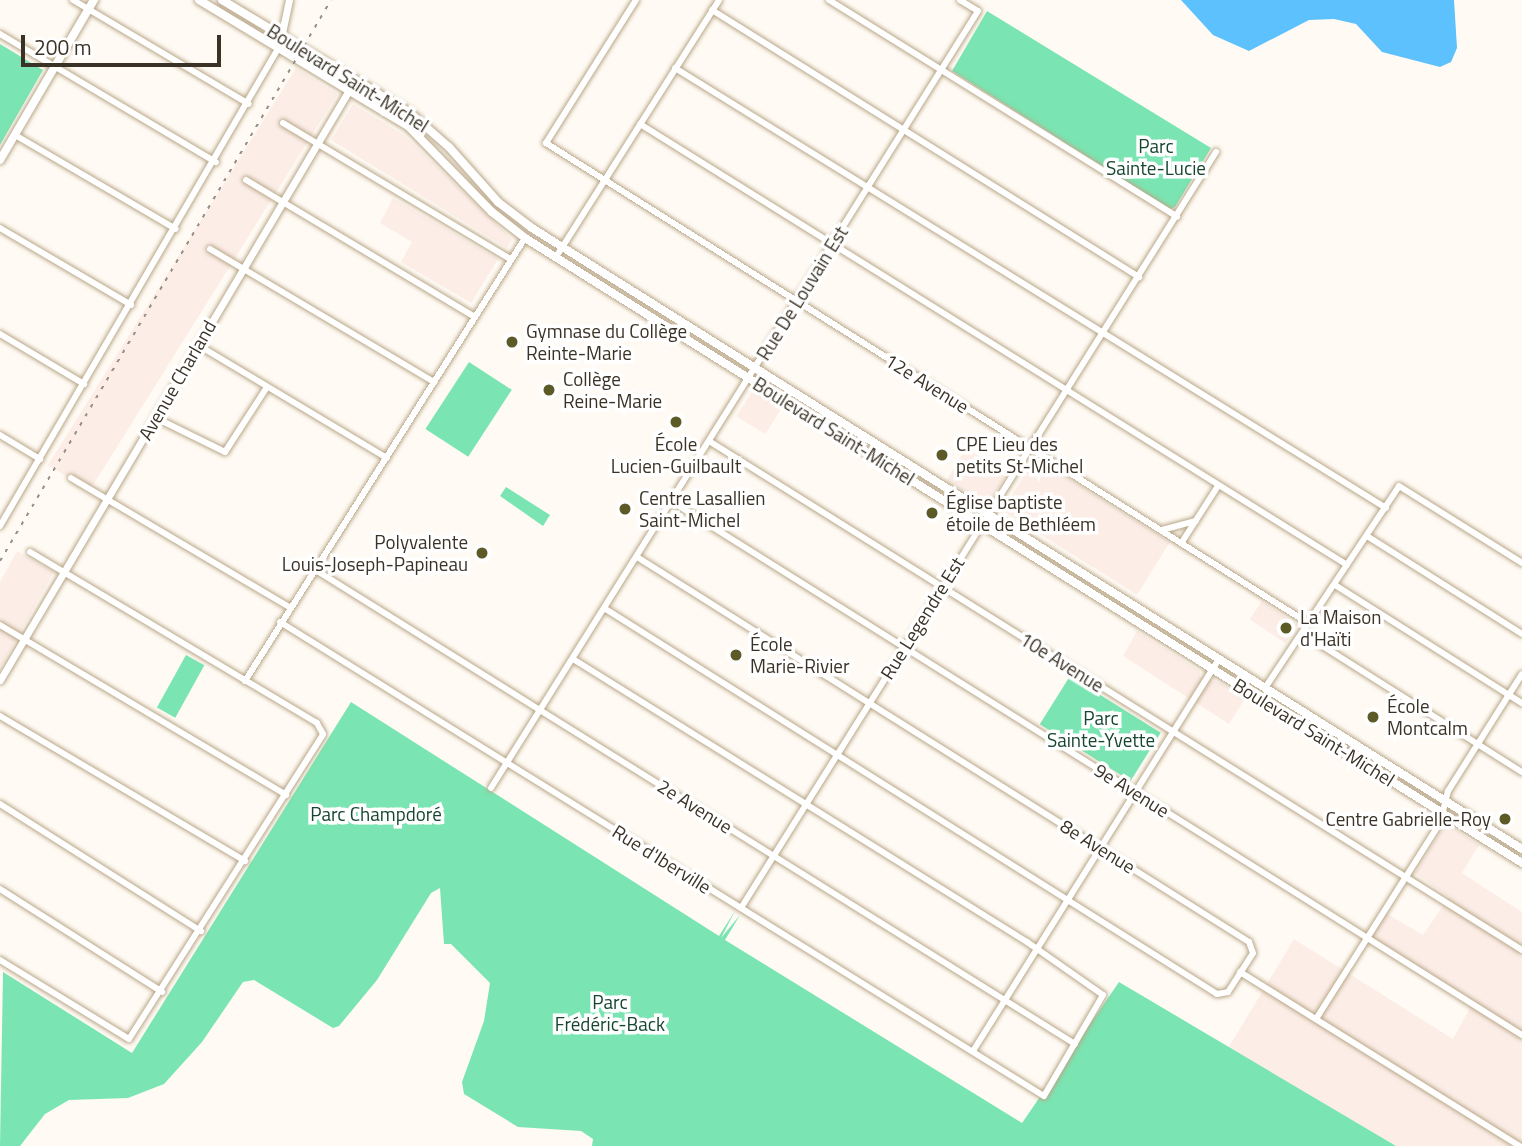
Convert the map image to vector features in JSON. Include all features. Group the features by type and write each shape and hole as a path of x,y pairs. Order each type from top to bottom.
{"main road":[{"path":"0,160 94,0"},
{"name":"Boulevard Saint-Michel","path":"199,0 349,89 424,139 481,201 525,238 1522,863"},
{"name":"Boulevard Saint-Michel","path":"222,0 355,80 430,129 504,206 562,247 1522,849"}],"street":[{"path":"73,0 249,104"},
{"name":"12e Avenue","path":"636,0 546,143 1308,623"},
{"path":"556,257 719,0"},
{"path":"829,0 1177,217"},
{"name":"Rue De Louvain Est","path":"491,788 978,11 960,0"},
{"path":"0,526 249,104 279,47 287,1"},
{"path":"712,10 1139,277"},
{"path":"0,34 216,162"},
{"path":"675,68 1102,335 1386,508"},
{"name":"Avenue Charland","path":"0,680 355,80"},
{"path":"283,123 510,259"},
{"path":"640,124 1347,565"},
{"path":"15,135 176,229"},
{"name":"Rue Legendre Est","path":"741,908 1216,152"},
{"path":"247,180 475,317"},
{"path":"0,228 131,305"},
{"path":"245,681 289,607 525,238"},
{"path":"210,249 434,382"},
{"path":"0,334 85,384"},
{"path":"198,345 387,457"},
{"path":"156,418 225,452 267,387"},
{"path":"0,435 40,459"},
{"name":"10e Avenue","path":"709,441 1522,950"},
{"path":"71,478 289,607"},
{"path":"1182,542 1218,486"},
{"path":"1265,688 1399,486 1522,563"},
{"name":"9e Avenue","path":"671,500 1522,1035"},
{"path":"1162,530 1196,521"},
{"path":"1367,536 1522,634"},
{"path":"0,960 129,1039 245,861 323,730 30,552"},
{"name":"8e Avenue","path":"637,557 1250,942 1252,953 1240,972"},
{"name":"2e Avenue","path":"314,569 1075,1044"},
{"path":"1335,584 1522,703"},
{"path":"604,608 1217,994 1226,994 1240,972 1520,1146"},
{"name":"Rue d'Iberville","path":"280,622 1044,1096 1075,1044"},
{"path":"0,625 286,795"},
{"path":"1302,633 1522,772"},
{"path":"573,659 1103,995 1075,1044"},
{"path":"973,1051 1219,659"},
{"path":"1316,1019 1406,878 1443,813 1446,801 1522,674"},
{"path":"0,716 245,861"},
{"path":"0,804 201,931"},
{"path":"0,889 162,992"}],"shaded area":[{"path":"296,68 338,94 90,491 48,465"},
{"path":"353,104 404,135 512,239 507,248 331,140"},
{"path":"393,198 498,259 471,303 401,262 412,242 380,223"},
{"path":"753,390 782,408 765,434 737,416"},
{"path":"966,448 1007,473 988,505 946,481"},
{"path":"1035,458 1170,542 1137,595 1002,511"},
{"path":"17,551 54,572 0,668 0,582"},
{"path":"1262,601 1298,625 1285,643 1250,619"},
{"path":"1137,631 1200,671 1200,677 1221,683 1245,699 1229,724 1123,656"},
{"path":"1450,826 1479,845 1462,873 1522,912 1522,1146 1390,1146 1227,1050 1294,939 1453,1039 1472,1004 1367,938 1384,912 1423,935 1449,897 1415,873 1444,827"}],"green space":[{"name":"Parc Sainte-Lucie","path":"987,11 1211,148 1175,207 1170,209 952,71"},
{"path":"0,44 43,70 0,145"},
{"path":"469,362 512,390 468,457 425,429"},
{"path":"506,487 550,515 543,526 500,496"},
{"path":"186,655 204,665 175,718 157,707"},
{"name":"Parc Sainte-Yvette","path":"1070,676 1161,733 1131,781 1040,724"},
{"name":"Parc Frédéric-Back","path":"351,702 719,936 735,911 721,938 740,915 725,940 1022,1123 1119,982 1396,1146 592,1146 593,1139 581,1131 518,1127 464,1094 462,1082 484,1021 490,983 451,944 444,944 440,888 431,893 377,980 339,1026 333,1028 254,980 243,982 202,1042 164,1084 128,1098 69,1100 45,1114 20,1146 0,1146 3,972 132,1053"}],"water":[{"path":"1181,0 1454,0 1457,48 1451,62 1440,67 1382,52 1356,24 1334,19 1309,20 1249,51 1213,35"}],"railway":[{"path":"0,561 331,0"}],"place":[{"name":"Gymnase du Collège Reinte-Marie","path":"512,342"},
{"name":"Collège Reine-Marie","path":"549,390"},
{"name":"École Lucien-Guilbault","path":"676,422"},
{"name":"CPE Lieu des petits St-Michel","path":"942,455"},
{"name":"Centre Lasallien Saint-Michel","path":"625,509"},
{"name":"Église baptiste étoile de Bethléem","path":"932,513"},
{"name":"Polyvalente Louis-Joseph-Papineau","path":"482,553"},
{"name":"La Maison d'Haïti","path":"1286,628"},
{"name":"École Marie-Rivier","path":"736,655"},
{"name":"École Montcalm","path":"1373,717"},
{"name":"Centre Gabrielle-Roy","path":"1505,819"}],"park label":[{"name":"Parc Champdoré","path":"376,814"}]}
